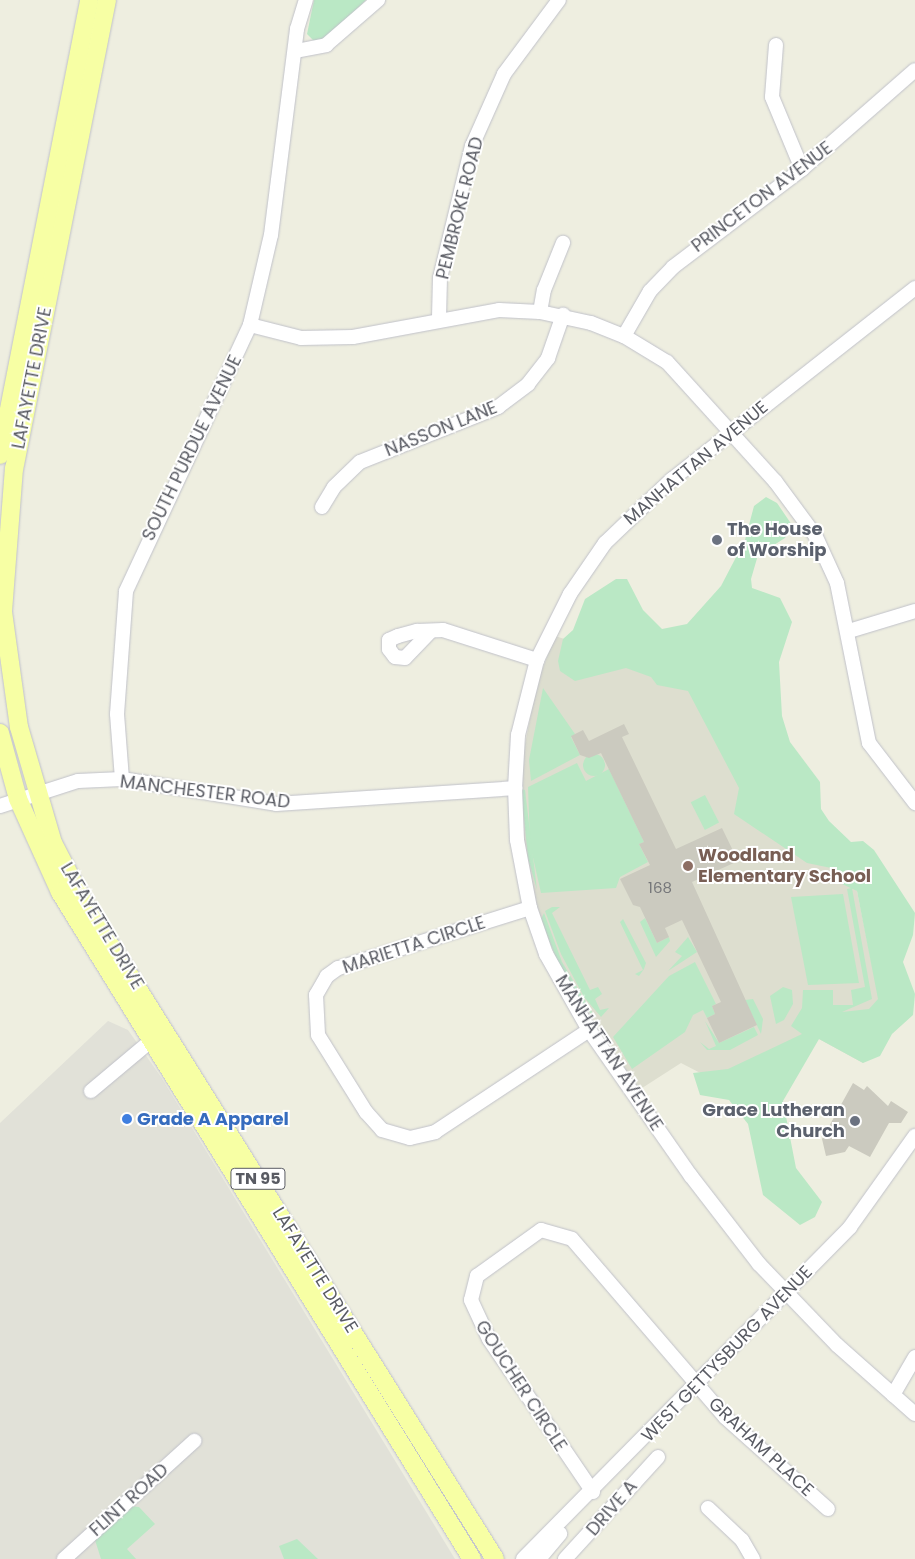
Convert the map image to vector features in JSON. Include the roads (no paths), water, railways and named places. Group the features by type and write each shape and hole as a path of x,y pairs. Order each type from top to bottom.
{"main road":[{"name":"LAFAYETTE DRIVE","path":"89,0 58,203 14,468 2,576 11,692 35,793 53,843 84,903 166,1029 495,1559"},
{"name":"LAFAYETTE DRIVE","path":"0,455 107,0"},
{"name":"LAFAYETTE DRIVE","path":"0,733 18,799 60,892 472,1559"},
{"path":"358,1376 364,1398 460,1559"}],"street":[{"name":"SOUTH PURDUE AVENUE","path":"122,779 117,714 126,591 250,325 271,234 296,51 306,0"},
{"path":"296,51 326,45 378,0"},
{"name":"PEMBROKE ROAD","path":"439,318 440,278 472,146 504,74 559,0"},
{"path":"776,45 772,97 802,169"},
{"name":"PRINCETON AVENUE","path":"624,336 650,291 673,267 802,169 915,70"},
{"path":"540,312 544,290 563,243"},
{"name":"MANHATTAN AVENUE","path":"915,288 665,485 605,543 570,594 537,660 520,727 515,788 517,840 530,908 546,954 589,1030 691,1176 786,1295 915,1414"},
{"path":"250,325 302,338 352,337 439,318 499,310 540,312 563,316 624,336 667,362 732,431 815,536 837,582 850,631 869,743 915,803"},
{"name":"NASSON LANE","path":"322,507 334,487 360,462 498,407 528,384 548,358 563,316"},
{"path":"850,631 915,611"},
{"path":"431,631 481,641 537,660"},
{"name":"MANCHESTER ROAD","path":"0,806 35,793 78,781 122,779 276,804 515,788"},
{"name":"MARIETTA CIRCLE","path":"530,908 338,968 327,976 316,995 318,1035 366,1112 382,1130 410,1138 435,1132 589,1030"},
{"path":"91,1091 150,1040 166,1029"},
{"name":"WEST GETTYSBURG AVENUE","path":"523,1559 592,1492 786,1295 850,1227 915,1136"},
{"name":"GOUCHER CIRCLE","path":"592,1492 475,1314 472,1300 477,1276 529,1236 541,1230 563,1234 572,1239 696,1385"},
{"path":"892,1394 915,1358"},
{"name":"GRAHAM PLACE","path":"696,1385 828,1508"},
{"name":"FLINT ROAD","path":"64,1559 194,1441"},
{"name":"DRIVE A","path":"565,1559 658,1456"},
{"path":"539,1559 592,1492"},
{"path":"708,1508 742,1540 753,1559"}],"place":[{"name":"The House of Worship","path":"717,540"},
{"name":"Woodland Elementary School","path":"688,866"},
{"name":"Grade A Apparel","path":"127,1119"},
{"name":"Grace Lutheran Church","path":"855,1121"}]}
